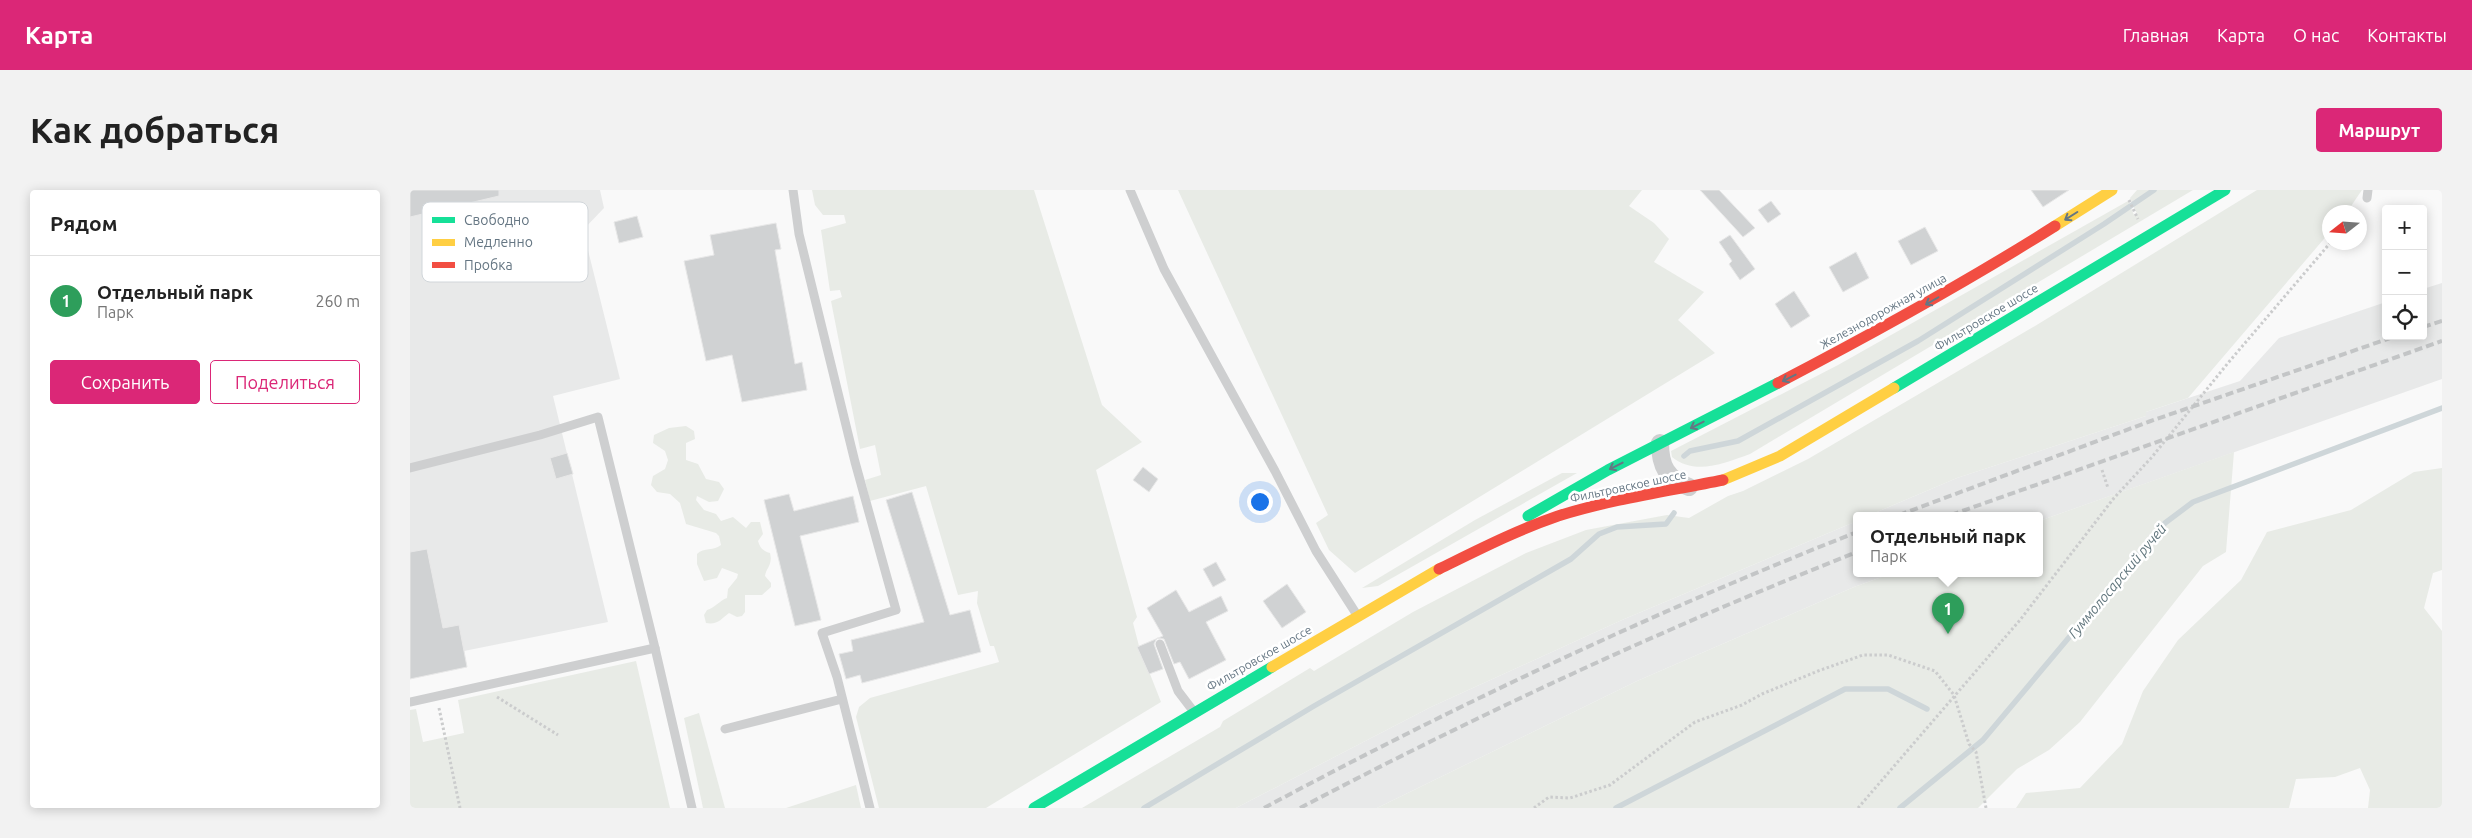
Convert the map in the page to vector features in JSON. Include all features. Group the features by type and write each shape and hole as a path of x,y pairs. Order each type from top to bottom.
{"main road":[{"name":"Железнодорожная улица","path":"1474,552 1549,503 1660,443 1884,328 1993,265 2112,190"},
{"name":"Фильтровское шоссе","path":"1034,808 1436,570 1474,552 1559,516 1724,480 1780,456 2225,190"}],"street":[{"path":"1660,443 1663,468 1669,477 1689,487"}],"lane":[{"path":"793,190 799,234 855,462 896,610 822,633 838,677 870,808"},
{"path":"1130,190 1164,269 1275,471 1316,551 1358,616"},
{"path":"410,468 540,435 598,417 692,808"},
{"path":"1160,644 1178,692 1194,712"},
{"path":"410,702 481,688 655,648"},
{"path":"725,729 842,699"}],"path":[{"path":"2129,198 2136,214"},
{"path":"1858,808 2020,620 2114,498 2157,451 2228,363 2324,250"},
{"path":"2102,470 2108,488"},
{"path":"1534,808 1549,797 1570,798 1610,785 1695,722 1742,705 1762,694 1818,671 1863,656 1888,655 1935,671 1954,695 1968,744 1976,752 1986,808"},
{"path":"481,688 558,735"},
{"path":"438,705 460,808"}],"shaded area":[{"path":"410,190 600,190 604,208 588,225 588,202 422,202 422,282 588,282 588,250 620,379 553,396 608,622 464,651 467,667 410,679"},
{"path":"812,190 1034,190 1102,405 1142,442 1096,470 1137,617 1133,623 1139,646 1161,702 986,808 879,808 856,717 859,707 870,698 999,662 994,646 990,646 977,603 978,591 958,595 926,486 870,501 865,480 881,475 875,445 860,449 831,301 842,297 840,290 830,291 821,230 846,223 844,215 823,215 815,205"},
{"path":"1178,190 1642,190 1629,206 1654,223 1669,239 1654,262 1704,292 1678,320 1715,353 1355,573 1329,550 1316,523 1328,515"},
{"path":"2137,190 2193,190 1750,454 1720,464 1700,467 1681,463 1672,457 1671,451 1838,365 2128,201 2134,215 2137,214 2130,198"},
{"path":"2257,190 2362,190 2352,205 2322,205 2322,241 2188,398 2146,412 2146,416 1957,478 1877,512 1853,512 1853,523 1622,620 1431,707 1236,808 1082,808 1220,727 1223,721 1310,668 1314,671 1413,612 1526,553 1586,530 1667,515 1689,518 1728,496 1743,491 1808,459 2035,326"},
{"path":"2442,283 2442,379 2043,520 2043,512 1877,512 1957,478 2146,416 2146,412 2240,381 2279,338 2382,303 2382,340 2427,340 2427,288"},
{"path":"686,426 694,431 695,439 686,443 686,460 698,464 706,479 719,482 724,489 718,501 709,502 697,496 696,500 704,510 716,514 721,521 733,517 746,528 751,522 760,522 763,534 758,541 762,549 770,553 771,557 765,576 771,583 771,587 762,595 745,595 745,612 742,616 737,617 729,613 714,623 706,623 704,615 707,610 727,598 728,589 738,574 722,568 717,578 704,581 697,564 697,554 703,550 721,545 719,536 716,533 686,524 680,503 670,494 657,492 651,485 653,476 665,469 668,460 665,451 653,443 654,435 669,428"},
{"path":"2234,452 2226,552 2203,566 2080,722 2049,750 2017,769 1978,808 1377,808 1637,681 1854,587 1882,577 2043,577 2043,520"},
{"path":"2442,468 2442,570 2433,573 2424,608 2442,631 2442,808 2368,808 2370,790 2360,768 2335,777 2296,779 2289,808 2016,808 2026,793 2080,788 2122,744 2143,691 2178,640 2241,580 2267,532 2351,510 2414,472"},
{"path":"1562,473 1577,473 1378,586 1362,588 1475,520"},
{"path":"1853,523 1853,577 1882,577 1854,587 1637,681 1377,808 1236,808 1431,707 1622,620"},
{"path":"636,661 670,808 410,808 410,710 416,709 423,742 464,733 458,700"},
{"path":"699,713 725,808 703,808 684,718"},
{"path":"856,785 861,808 786,808"}],"building":[{"path":"410,190 499,190 499,196 474,202 422,202 422,214 410,217"},
{"path":"1700,190 1719,190 1755,228 1743,237"},
{"path":"2031,190 2069,190 2043,207"},
{"path":"1771,201 1781,214 1768,223 1758,210"},
{"path":"637,216 643,237 619,243 614,222"},
{"path":"776,223 781,249 775,250 795,364 802,362 807,390 742,402 732,355 706,361 684,261 714,255 710,235"},
{"path":"1925,227 1938,251 1911,265 1898,241"},
{"path":"1730,235 1755,269 1740,280 1729,264 1732,261 1719,242"},
{"path":"1856,252 1869,278 1843,292 1829,267"},
{"path":"1794,291 1810,316 1791,328 1775,304"},
{"path":"567,453 573,474 556,479 550,458"},
{"path":"1143,467 1158,479 1149,492 1133,480"},
{"path":"912,492 950,615 970,610 981,652 862,683 860,675 846,679 839,654 853,651 851,640 924,622 886,500"},
{"path":"789,494 794,511 853,496 859,522 800,536 821,620 795,626 764,500"},
{"path":"427,549 443,628 459,625 467,667 410,679 410,552"},
{"path":"1216,562 1226,580 1213,587 1203,569"},
{"path":"1287,584 1306,612 1282,628 1263,601"},
{"path":"1176,590 1189,612 1221,596 1228,611 1206,622 1226,660 1189,679 1180,662 1174,664 1164,639 1158,638 1163,636 1147,608"},
{"path":"1157,639 1154,644 1163,669 1149,674 1137,647"}],"waterway":[{"path":"1684,456 1690,451 1738,441 1918,341 2104,224 2154,190"},
{"name":"Гуммолосарский ручей","path":"1900,808 1983,740 2165,523 2193,502 2442,408"},
{"path":"1144,808 1314,706 1571,559 1599,534 1617,527 1666,524 1674,513"},
{"path":"1616,808 1845,689 1888,689 1927,709"}],"railway":[{"path":"2427,326 2442,321"},
{"path":"1907,512 2148,422 2384,340"},
{"path":"1959,512 2442,341"},
{"path":"1264,808 1409,733 1556,661 1706,594 1853,534"},
{"path":"1300,808 1437,738 1575,672 1715,610 1853,554"}],"traffic: fast":[{"path":"1894,388 2225,190"},
{"path":"1528,516 1608,470 1778,383"},
{"path":"1034,808 1272,667"}],"traffic: slow":[{"path":"2055,226 2112,190"},
{"path":"1723,480 1780,456 1894,388"},
{"path":"1272,667 1439,569"}],"traffic: jam":[{"path":"1778,383 1918,308 2055,226"},
{"path":"1439,569 1513,534 1558,516 1620,500 1723,480"}],"place":[{"name":"Отдельный парк","path":"1948,634"}]}
